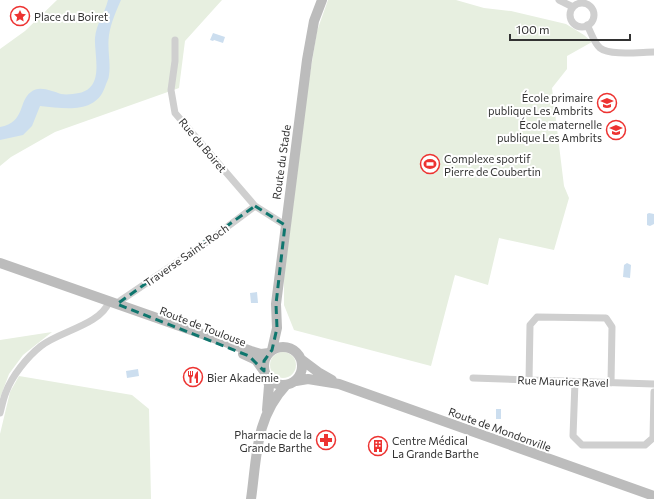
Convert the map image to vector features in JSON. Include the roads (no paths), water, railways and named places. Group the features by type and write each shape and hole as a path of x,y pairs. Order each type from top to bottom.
{"main road":[{"name":"Route du Stade","path":"271,351 277,328 276,304 285,225 310,40 314,21 322,0"},
{"name":"Route de Toulouse","path":"0,263 251,351 261,354 271,351"},
{"name":"Route de Toulouse","path":"129,309 249,356 256,360 266,374"},
{"path":"277,328 291,348"},
{"path":"251,499 256,446 267,412 269,386 264,361 271,351 282,346 291,348 296,351 302,360 303,369 299,378 291,383 267,412"},
{"name":"Route de Mondonville","path":"302,360 318,372 339,384"},
{"path":"266,374 274,383 291,383"},
{"name":"Route de Mondonville","path":"291,383 308,378 339,384 654,496"}],"street":[{"path":"559,0 574,7"},
{"path":"582,3 588,5 593,11 593,19 583,27 574,24 570,16 574,7 582,3"},
{"path":"587,25 600,48 616,52 654,52"},
{"name":"Rue du Boiret","path":"175,40 175,61 172,90 176,113 255,206 285,225"},
{"name":"Traverse Saint-Roch","path":"0,413 5,393 12,380 31,355 40,346 98,316 107,306 120,300 211,240 255,206"},
{"path":"529,381 530,325 537,317 606,318 612,327 611,383"},
{"name":"Rue Maurice Ravel","path":"473,378 654,384"},
{"path":"575,382 573,436 582,445 645,446 653,438 654,392"}],"water":[{"path":"108,0 121,0 110,31 109,76 100,96 94,102 78,108 40,106 32,126 23,135 0,140 0,127 14,121 18,116 27,96 34,90 42,89 61,94 70,94 87,90 92,85 96,70 95,38"},
{"path":"213,33 225,37 223,43 210,40"},
{"path":"647,214 654,214 654,224 650,226 647,225"},
{"path":"627,263 631,265 630,278 623,277 624,265"},
{"path":"257,292 258,303 251,303 250,293"},
{"path":"138,369 139,376 127,378 126,371"},
{"path":"496,409 501,409 501,419 496,419"}],"place":[{"name":"Place du Boiret","path":"20,16"},
{"name":"École primaire publique Les Ambrits","path":"607,103"},
{"name":"École maternelle publique Les Ambrits","path":"616,130"},
{"name":"Complexe sportif Pierre de Coubertin","path":"430,164"},
{"name":"Bier Akademie","path":"193,377"},
{"name":"Pharmacie de la Grande Barthe","path":"326,440"},
{"name":"Centre Médical La Grande Barthe","path":"378,446"}]}
